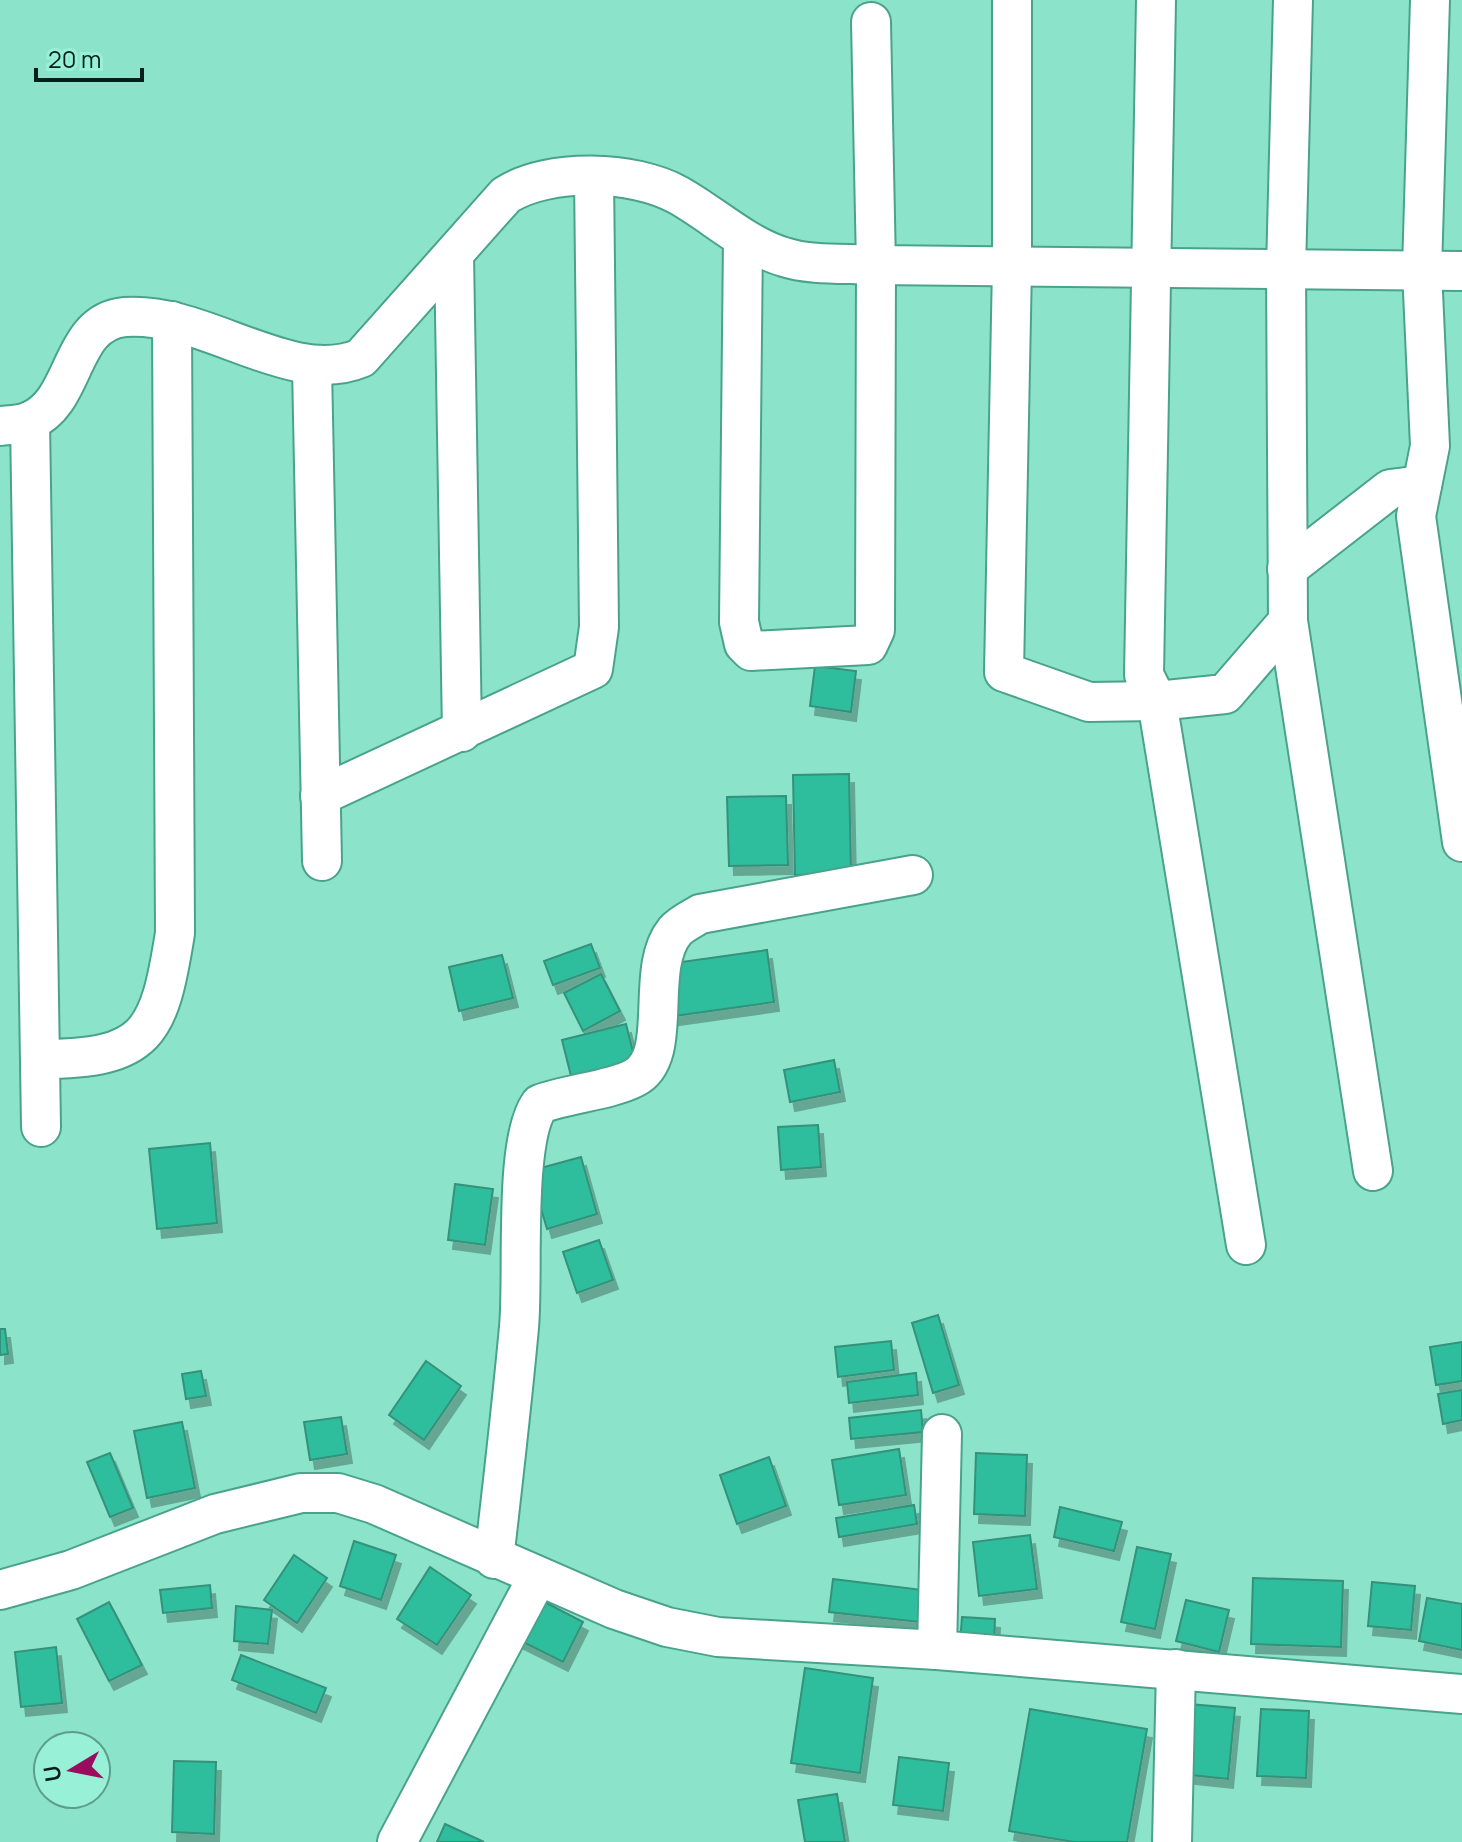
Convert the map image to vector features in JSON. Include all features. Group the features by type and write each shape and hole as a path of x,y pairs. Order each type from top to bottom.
{"street":[{"path":"1012,0 1012,266 1004,672 1089,702 1157,701 1225,694 1288,621"},
{"path":"1156,0 1144,675 1157,701 1246,1245"},
{"path":"1293,0 1286,269 1288,621 1373,1171"},
{"path":"1430,0 1422,270 1430,446 1416,516 1462,842"},
{"path":"743,239 739,622 744,644 751,651 868,645 875,630 876,265 871,22"},
{"path":"41,1127 15,424 61,393 91,333 101,324 122,317 157,317 312,367 347,364 361,358 506,195 521,186 553,178 594,176 674,193 743,239 787,259 876,265 1462,271"},
{"path":"320,796 585,676 593,669 597,657 594,176"},
{"path":"454,255 462,732"},
{"path":"40,1059 83,1059 109,1053 143,1037 154,1023 167,987 175,933 172,321"},
{"path":"312,367 322,861"},
{"path":"1287,569 1390,489 1422,485"},
{"path":"494,1559 520,1324 524,1147 531,1115 540,1104 634,1078 650,1066 657,1042 657,983 663,949 677,929 688,921 700,914 913,875"},
{"path":"937,1650 942,1434"},
{"path":"0,1590 71,1570 215,1514 301,1493 338,1493 374,1504 537,1578 641,1618 718,1637 937,1650 1462,1694"},
{"path":"397,1842 537,1578"},
{"path":"1172,1842 1176,1669"}],"building":[{"path":"815,666 856,671 851,712 810,706"},
{"path":"849,774 851,874 795,875 793,775"},
{"path":"786,796 788,865 729,866 727,797"},
{"path":"591,944 600,968 553,985 544,961"},
{"path":"767,950 774,1002 674,1016 667,964"},
{"path":"502,955 513,998 459,1011 449,967"},
{"path":"601,974 620,1011 583,1031 564,993"},
{"path":"626,1024 638,1072 574,1088 562,1040"},
{"path":"834,1060 840,1092 790,1102 784,1070"},
{"path":"818,1125 821,1167 781,1170 778,1127"},
{"path":"210,1143 217,1223 157,1229 149,1149"},
{"path":"581,1157 597,1214 547,1229 530,1171"},
{"path":"455,1184 493,1189 485,1245 448,1240"},
{"path":"599,1240 613,1280 577,1293 563,1252"},
{"path":"938,1315 959,1385 933,1393 912,1323"},
{"path":"0,1329 5,1329 8,1354 0,1355"},
{"path":"891,1341 894,1370 838,1377 835,1347"},
{"path":"1462,1342 1462,1381 1436,1385 1430,1347"},
{"path":"426,1361 461,1386 424,1440 389,1415"},
{"path":"201,1371 206,1396 186,1399 182,1374"},
{"path":"916,1373 918,1395 849,1403 847,1382"},
{"path":"1462,1390 1462,1420 1443,1424 1438,1394"},
{"path":"921,1410 923,1432 851,1439 849,1418"},
{"path":"341,1417 347,1454 310,1460 304,1422"},
{"path":"182,1422 195,1488 147,1498 134,1431"},
{"path":"899,1449 906,1495 839,1505 832,1460"},
{"path":"110,1453 133,1508 110,1517 87,1462"},
{"path":"976,1453 1027,1455 1025,1516 974,1514"},
{"path":"769,1457 786,1506 737,1524 720,1475"},
{"path":"914,1505 917,1524 839,1537 836,1518"},
{"path":"1060,1507 1122,1522 1114,1551 1054,1537"},
{"path":"1030,1535 1037,1589 979,1596 973,1542"},
{"path":"354,1541 396,1555 381,1600 340,1586"},
{"path":"1137,1547 1171,1554 1155,1629 1121,1622"},
{"path":"294,1555 327,1578 297,1623 264,1600"},
{"path":"430,1567 471,1595 437,1645 397,1619"},
{"path":"1253,1578 1343,1581 1341,1647 1251,1644"},
{"path":"833,1579 923,1590 920,1622 829,1612"},
{"path":"1372,1582 1415,1586 1411,1630 1368,1626"},
{"path":"210,1585 212,1608 163,1613 160,1590"},
{"path":"535,1597 583,1622 563,1662 515,1638"},
{"path":"1427,1598 1462,1604 1462,1650 1419,1641"},
{"path":"1186,1600 1229,1610 1219,1652 1176,1641"},
{"path":"109,1602 142,1665 109,1681 77,1619"},
{"path":"236,1606 272,1610 268,1644 234,1641"},
{"path":"962,1617 995,1619 994,1644 960,1643"},
{"path":"56,1647 62,1703 21,1707 15,1652"},
{"path":"241,1655 326,1688 316,1713 232,1680"},
{"path":"805,1668 873,1678 860,1773 791,1763"},
{"path":"1189,1704 1235,1708 1228,1779 1182,1774"},
{"path":"1030,1709 1147,1729 1127,1842 1074,1842 1009,1831"},
{"path":"1261,1709 1309,1711 1306,1778 1257,1776"},
{"path":"899,1757 949,1763 943,1811 893,1805"},
{"path":"174,1761 216,1762 214,1834 172,1832"},
{"path":"837,1794 845,1842 805,1842 798,1800"},
{"path":"445,1824 484,1842 437,1842"}]}
